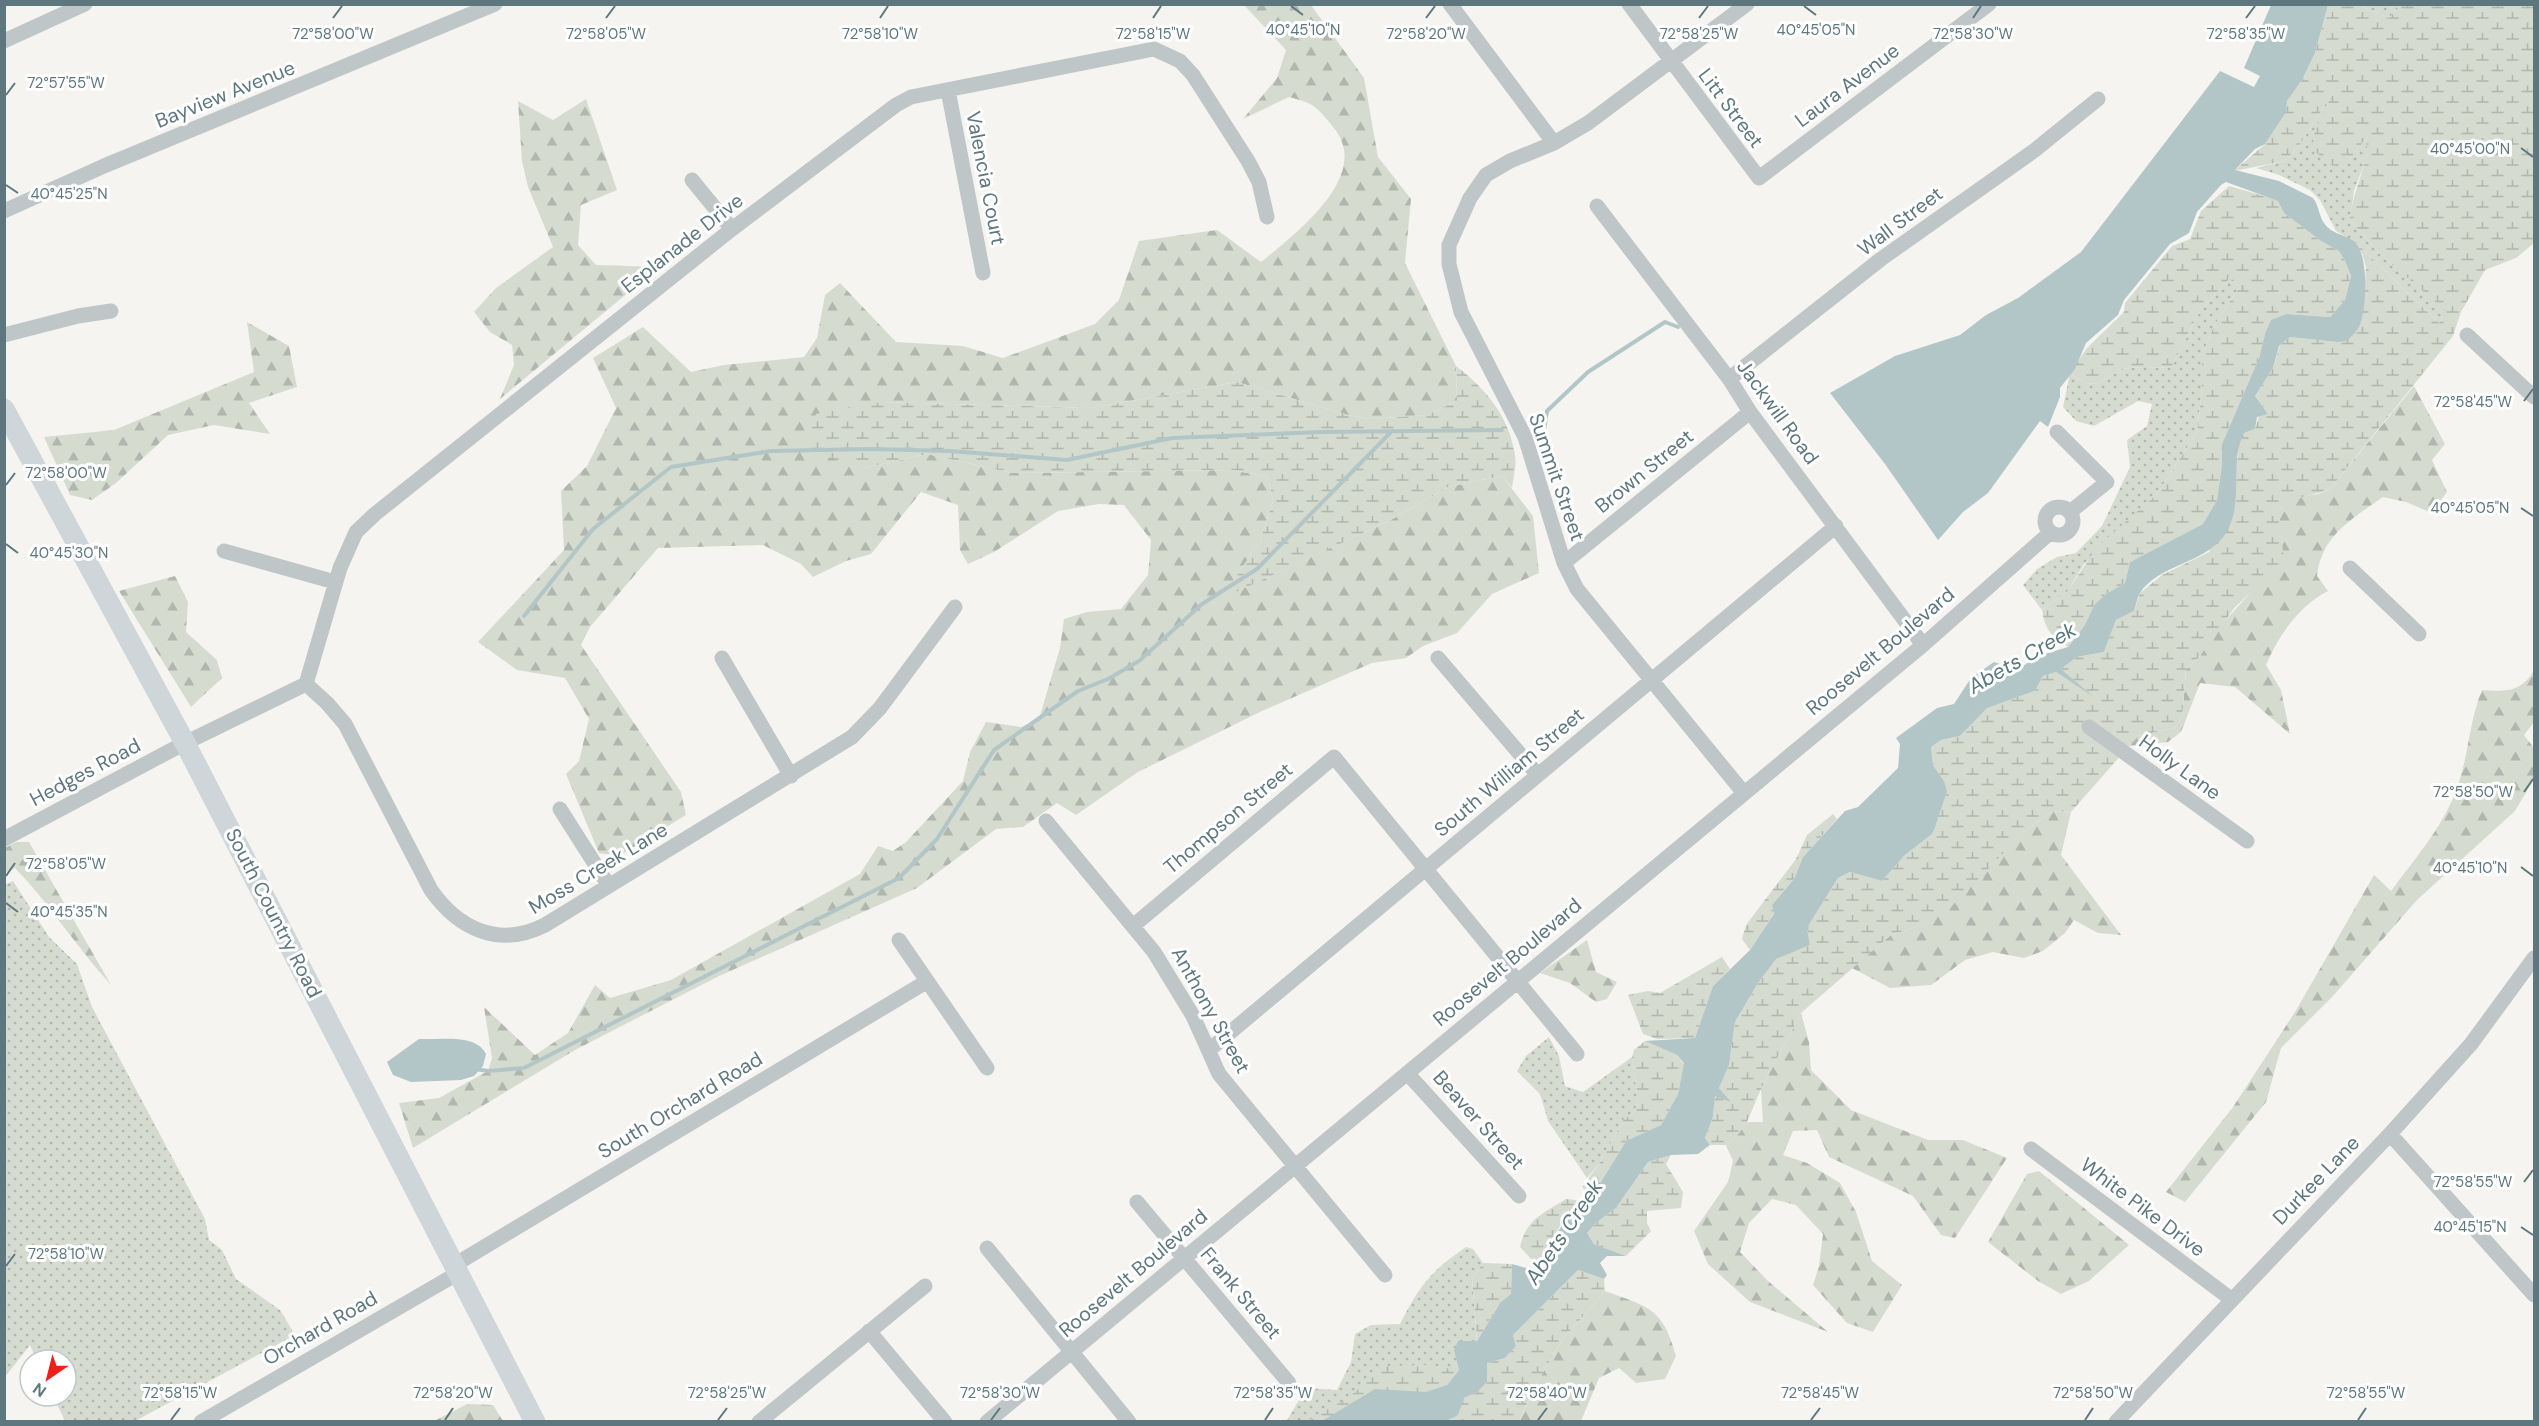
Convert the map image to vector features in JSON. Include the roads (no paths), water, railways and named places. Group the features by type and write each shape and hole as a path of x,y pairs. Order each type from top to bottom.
{"main road":[{"name":"South Country Road","path":"4,410 185,742 458,1268 535,1422"}],"street":[{"path":"4,41 85,4"},
{"name":"Bayview Avenue","path":"4,211 104,166 495,4"},
{"path":"1450,4 1554,143"},
{"name":"Litt Street","path":"1629,4 1759,178"},
{"name":"Summit Street","path":"1743,792 1577,589 1564,563 1525,437 1461,312 1449,264 1449,245 1470,198 1486,175 1509,161 1554,143 1588,123 1747,4"},
{"name":"Laura Avenue","path":"1759,178 1989,4"},
{"name":"Esplanade Drive","path":"306,684 335,582 356,532 375,514 732,229 896,105 910,97 1154,49 1180,61 1193,75 1248,161 1259,183 1268,217"},
{"name":"Valencia Court","path":"948,90 983,273"},
{"name":"Wall Street","path":"1729,379 1881,259 2035,150 2098,99"},
{"path":"692,180 732,229"},
{"name":"Jackwill Road","path":"1598,206 1729,379 1750,412 1923,645"},
{"path":"4,336 78,316 111,311"},
{"path":"2467,334 2535,398"},
{"name":"Brown Street","path":"1564,563 1750,412"},
{"name":"Roosevelt Boulevard","path":"987,1422 1518,982 1743,792 1923,645 2051,532 2057,534 2069,530 2073,518 2070,512 2107,482 2057,432"},
{"name":"South William Street","path":"1209,1050 1836,526"},
{"path":"224,551 335,582"},
{"path":"2350,568 2419,634"},
{"name":"Moss Creek Lane","path":"306,684 345,724 431,890 443,908 457,921 492,934 512,935 531,932 844,742 865,725 955,607"},
{"path":"722,658 791,776"},
{"path":"1438,658 1537,774"},
{"path":"185,742 306,684"},
{"name":"Holly Lane","path":"2089,728 2247,841"},
{"name":"Hedges Road","path":"4,839 185,742"},
{"name":"Thompson Street","path":"1133,926 1334,757 1427,868"},
{"path":"560,808 609,886"},
{"name":"Anthony Street","path":"1046,820 1154,952 1176,984 1219,1074 1384,1275"},
{"path":"1427,868 1577,1054"},
{"path":"900,940 926,982 987,1068"},
{"name":"Durkee Lane","path":"2116,1422 2390,1134 2470,1044 2535,958"},
{"name":"South Orchard Road","path":"458,1268 926,982"},
{"name":"Beaver Street","path":"1407,1073 1519,1196"},
{"path":"2390,1134 2535,1295"},
{"name":"White Pike Drive","path":"2031,1149 2231,1299"},
{"name":"Frank Street","path":"1137,1202 1289,1383"},
{"path":"987,1248 1129,1422"},
{"name":"Orchard Road","path":"201,1422 458,1268"},
{"path":"759,1422 925,1286"},
{"path":"869,1331 945,1422"}],"water":[{"name":"Abets Creek","path":"2271,5 2328,5 2315,53 2302,80 2287,101 2286,112 2265,144 2255,149 2235,170 2279,181 2313,198 2327,227 2355,242 2360,249 2365,270 2364,308 2359,327 2347,341 2290,337 2279,346 2273,368 2255,396 2268,414 2257,417 2255,429 2244,433 2239,445 2234,511 2231,524 2224,536 2205,553 2169,570 2148,584 2139,595 2134,611 2116,620 2104,652 2077,657 2061,669 2094,697 2056,672 2043,676 2035,691 1987,708 1960,736 1941,740 1931,747 1933,765 1944,781 1947,791 1932,834 1905,855 1882,881 1850,872 1838,878 1807,928 1810,945 1776,959 1758,983 1735,1022 1729,1065 1719,1088 1731,1102 1715,1096 1713,1117 1705,1138 1710,1145 1698,1154 1671,1155 1648,1162 1616,1208 1597,1222 1587,1233 1594,1244 1626,1256 1607,1256 1600,1263 1607,1275 1604,1279 1578,1270 1513,1335 1516,1346 1505,1358 1487,1363 1487,1382 1477,1392 1464,1398 1458,1415 1447,1421 1322,1421 1375,1389 1426,1392 1447,1385 1459,1370 1454,1351 1458,1341 1477,1341 1500,1303 1511,1294 1512,1264 1544,1273 1549,1246 1574,1206 1593,1195 1626,1141 1661,1125 1678,1094 1684,1063 1677,1055 1645,1041 1695,1038 1713,986 1750,950 1774,914 1772,905 1794,879 1803,857 1845,811 1858,807 1898,768 1900,744 1896,738 1937,708 1954,704 1971,678 1994,662 2017,670 2038,656 2068,647 2085,625 2094,605 2106,594 2125,583 2130,562 2203,524 2217,500 2222,444 2259,358 2271,320 2287,314 2330,317 2345,300 2351,276 2339,251 2321,241 2284,213 2278,201 2226,182 2197,212 2189,233 2170,244 2124,300 2118,315 2086,343 2075,369 2060,388 2060,397 2048,427 2040,421 1988,493 1963,512 1938,540 1885,464 1830,393 1895,356 1960,335 1986,315 2018,298 2081,252 2220,71 2254,87 2260,76 2244,68"},
{"path":"419,1039 457,1039 474,1043 486,1054 483,1066 474,1076 461,1080 411,1082 393,1075 387,1062"}],"waterway":[{"path":"1534,435 1544,430 1547,411 1588,372 1665,322 1678,327"},
{"path":"524,616 593,529 671,467 771,451 871,449 950,451 1067,460 1172,438 1323,432 1502,430"},
{"path":"475,1069 488,1071 524,1068 899,878 937,839 994,750 1078,691 1108,679 1139,661 1202,604 1257,569 1392,431"}]}
